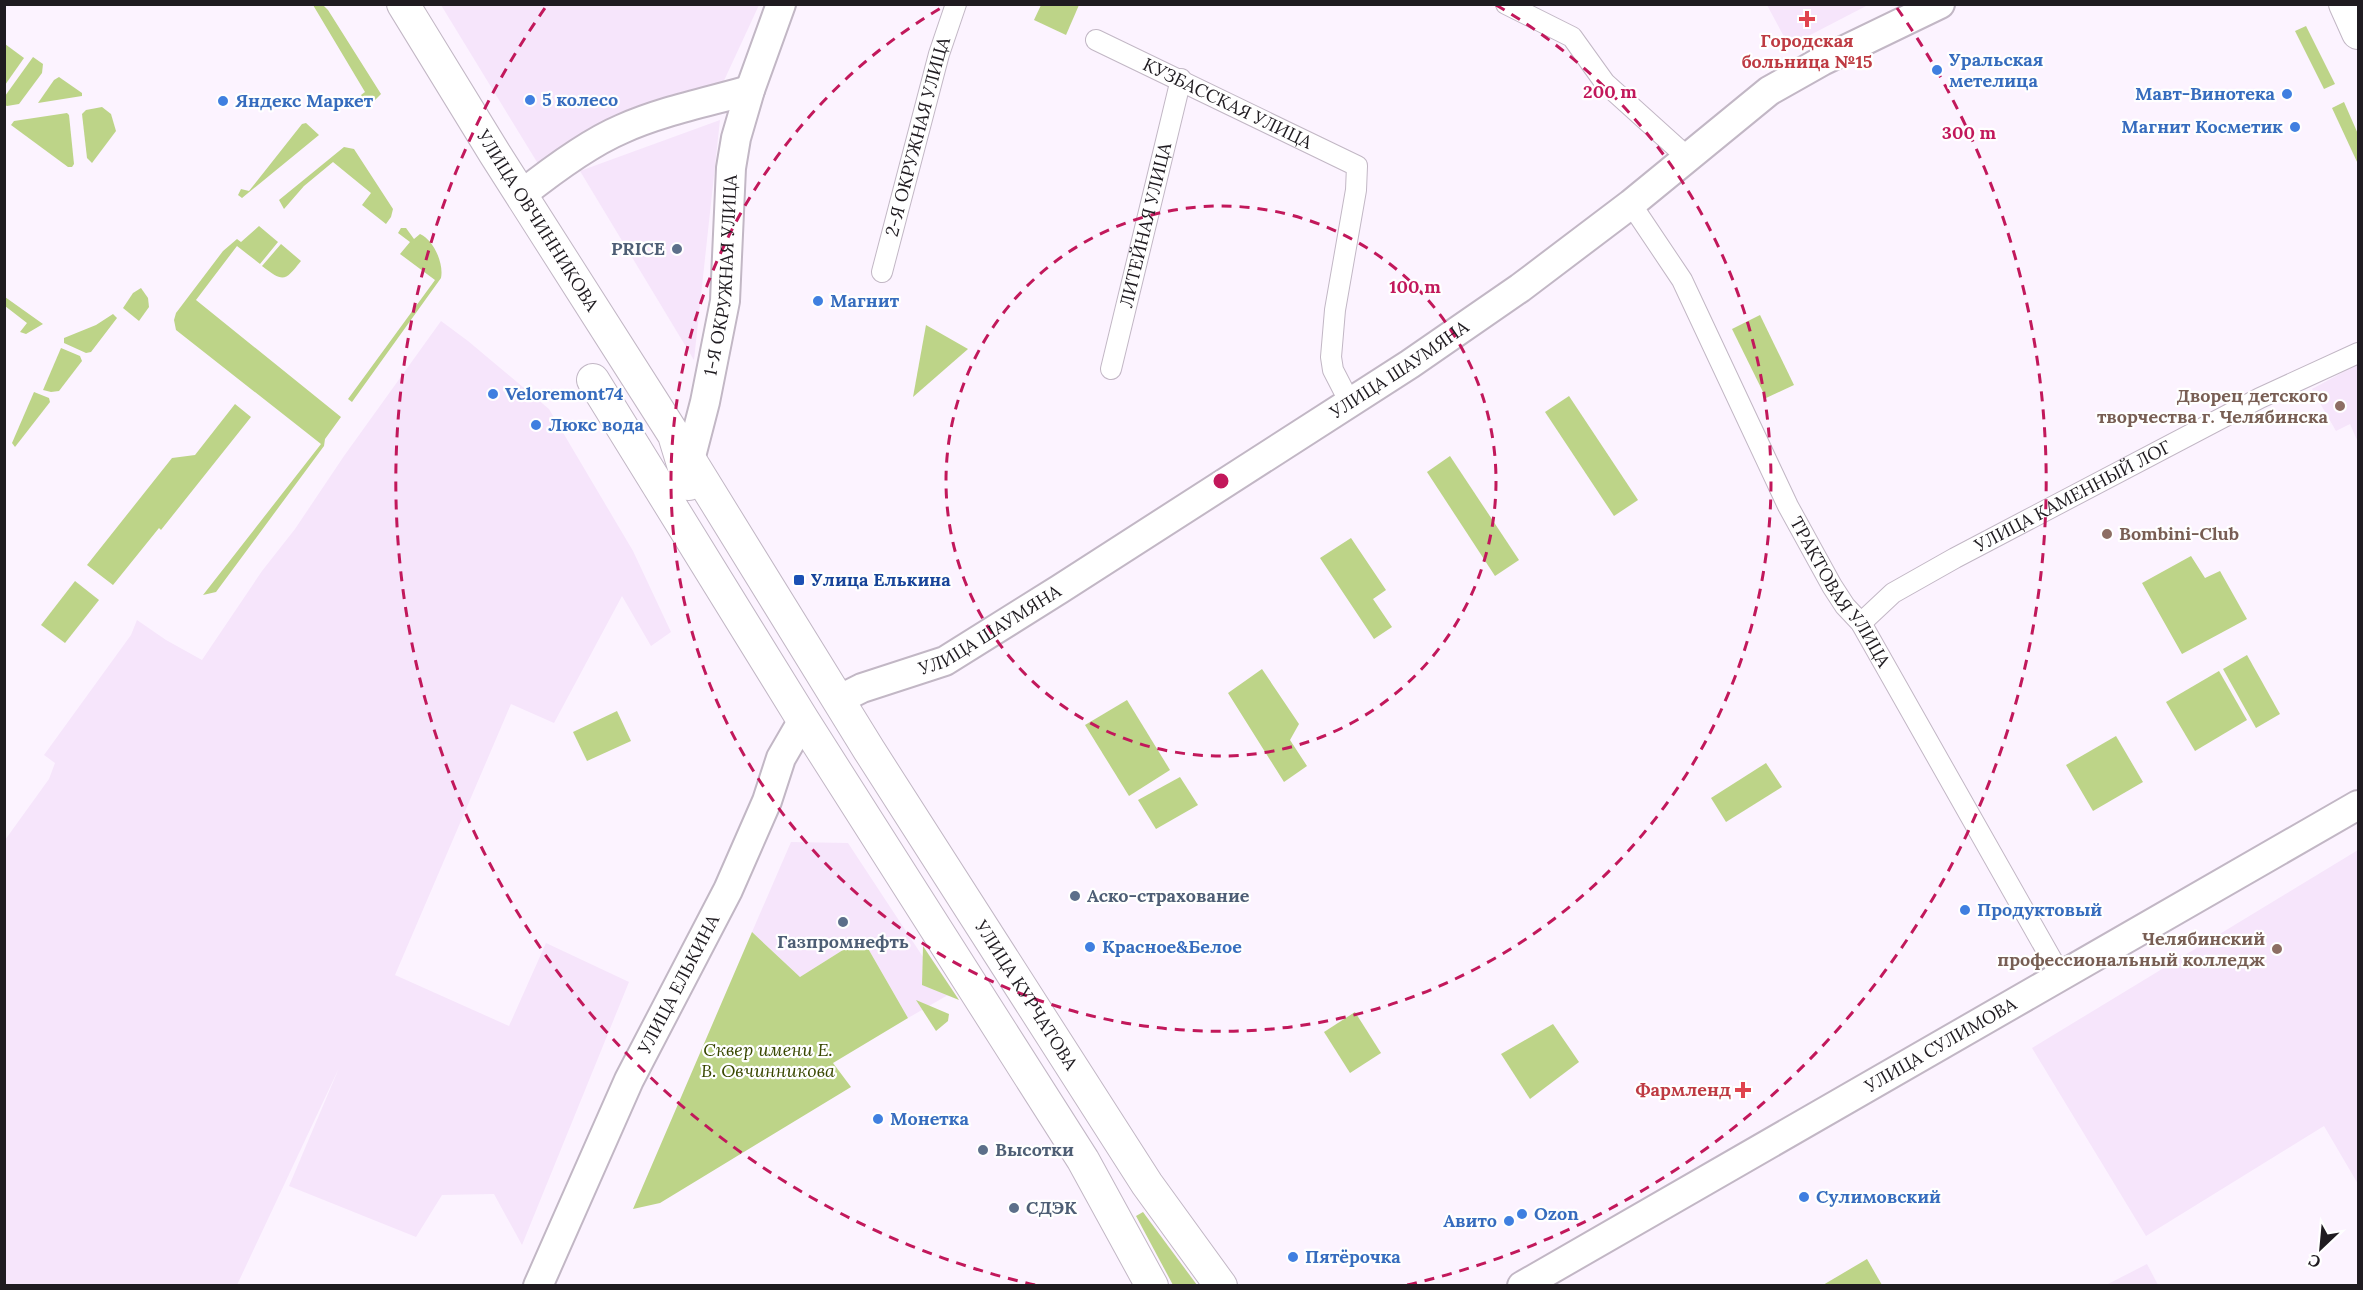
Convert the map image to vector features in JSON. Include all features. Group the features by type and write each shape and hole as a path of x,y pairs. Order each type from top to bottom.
{"main road":[{"name":"УЛИЦА ОВЧИННИКОВА","path":"404,4 838,700"},
{"path":"2345,4 2358,33"},
{"path":"593,380 802,720 1083,1160 1152,1286"},
{"path":"682,448 721,586"},
{"path":"802,720 838,700"},
{"name":"УЛИЦА КУРЧАТОВА","path":"838,700 1147,1184 1221,1286"}],"street":[{"name":"1-Я ОКРУЖНАЯ УЛИЦА","path":"682,448 705,402 725,300 731,168 736,138 750,90 781,4"},
{"name":"2-Я ОКРУЖНАЯ УЛИЦА","path":"882,272 939,54 956,4"},
{"path":"1506,4 1572,36 1605,83 1687,156"},
{"name":"УЛИЦА ШАУМЯНА","path":"838,700 862,688 945,661 1350,403 1520,288 1631,204 1687,156 1786,79 1940,4"},
{"name":"КУЗБАССКАЯ УЛИЦА","path":"1096,40 1357,166 1356,190 1335,310 1331,357 1332,370 1350,403"},
{"name":"ЛИТЕЙНАЯ УЛИЦА","path":"1111,369 1180,79"},
{"path":"521,195 555,169 620,129 750,90"},
{"name":"ТРАКТОВАЯ УЛИЦА","path":"1631,204 1682,280 1788,506 1832,586 1845,606 1861,623 2061,976"},
{"name":"УЛИЦА КАМЕННЫЙ ЛОГ","path":"1861,623 1893,593 1955,558 2260,398 2358,353"},
{"name":"УЛИЦА ЕЛЬКИНА","path":"538,1286 629,1080 728,890 768,801 781,758 802,720"},
{"name":"УЛИЦА СУЛИМОВА","path":"1522,1286 2358,805"}],"shaded area":[{"path":"441,5 759,5 722,85 540,167"},
{"name":"Городская больница №15","path":"1767,5 1868,5 1789,46"},
{"path":"720,120 694,360 580,171"},
{"path":"441,321 549,409 633,551 671,632 651,646 622,596 554,723 511,704 395,975 509,1026 546,943 629,982 522,1245 494,1194 442,1195 416,1237 289,1186 339,1068 237,1285 5,1285 5,840 49,779 55,763 44,755 131,635 137,620 166,640 202,660 262,571 295,529 344,456"},
{"name":"Дворец детского творчества г. Челябинска","path":"2358,364 2358,442 2350,424 2336,431 2312,389"},
{"path":"791,842 848,843 948,995 908,1018 862,938 800,977 752,932"},
{"name":"Челябинский профессиональный колледж","path":"2358,850 2358,1184 2324,1126 2146,1236 2032,1048"},
{"path":"2147,1264 2158,1285 2106,1285"}],"green space":[{"path":"313,5 323,5 328,10 381,94 369,106 361,95 365,92"},
{"path":"1041,5 1079,5 1066,35 1034,20"},
{"path":"2306,26 2335,84 2324,89 2295,31"},
{"path":"5,44 24,58 5,85"},
{"path":"33,57 43,64 42,73 19,104 5,105 5,96"},
{"path":"59,77 82,93 82,96 38,103 54,80"},
{"path":"2344,102 2358,134 2358,164 2332,108"},
{"path":"102,107 111,114 116,131 92,163 87,158 82,114 86,110"},
{"path":"67,113 74,164 72,167 68,167 11,125 14,121"},
{"path":"306,123 319,135 242,198 238,195 241,189 249,191 302,124"},
{"path":"344,147 354,149 393,209 386,224 362,205 371,193 333,162 304,186 284,209 279,200"},
{"path":"259,226 278,242 260,264 237,246 196,300 341,417 325,439 324,446 216,592 203,595 321,444 176,330 174,320 176,313 223,251 237,239 241,242"},
{"path":"401,228 406,228 414,239 420,234 430,241 441,266 441,278 352,402 348,399 435,280 400,254 410,242 398,233"},
{"path":"281,244 301,261 291,273 284,277 275,275 262,266"},
{"path":"141,288 148,298 149,307 139,321 123,308 133,293"},
{"path":"4,297 43,324 26,334 20,332 27,323 5,306"},
{"path":"113,314 117,318 91,352 86,353 64,343 64,338 96,325"},
{"path":"1760,315 1794,385 1766,398 1732,329"},
{"path":"926,325 968,349 913,397"},
{"path":"61,348 80,356 82,361 59,391 43,390"},
{"path":"34,392 49,398 50,402 15,447 12,443"},
{"path":"1569,396 1638,500 1614,516 1545,412"},
{"path":"235,404 251,417 161,530 159,528 113,585 87,565 172,458 195,455"},
{"path":"1450,456 1519,560 1495,576 1427,472"},
{"path":"1351,538 1386,590 1373,599 1392,627 1374,639 1320,558"},
{"path":"2191,556 2205,578 2220,571 2247,619 2182,654 2142,583"},
{"path":"75,581 99,600 65,643 41,625"},
{"path":"2247,655 2280,714 2256,728 2223,669"},
{"path":"1262,669 1299,724 1290,740 1307,766 1284,782 1228,693"},
{"path":"2219,671 2247,720 2195,751 2166,702"},
{"path":"1127,700 1170,770 1129,796 1085,725"},
{"path":"617,711 631,741 587,761 573,732"},
{"path":"2116,736 2143,782 2093,811 2066,765"},
{"path":"1766,763 1782,787 1726,822 1711,798"},
{"path":"1180,777 1198,805 1156,829 1138,800"},
{"name":"Сквер имени Е. В. Овчинникова","path":"752,932 800,977 862,938 908,1018 833,1063 851,1087 660,1203 633,1209"},
{"path":"923,946 959,1000 922,985"},
{"path":"916,1000 949,1014 948,1021 936,1031"},
{"path":"1355,1012 1381,1053 1350,1073 1324,1032"},
{"path":"1553,1024 1579,1062 1530,1099 1501,1054"},
{"path":"1143,1212 1197,1285 1173,1285 1136,1216"},
{"path":"1867,1259 1882,1285 1823,1285"}],"place":[{"name":"Городская больница №15","path":"1807,19"},
{"name":"Уральская метелица","path":"1937,70"},
{"name":"Мавт-Винотека","path":"2287,94"},
{"name":"5 колесо","path":"530,100"},
{"name":"Яндекс Маркет","path":"223,101"},
{"name":"Магнит Косметик","path":"2295,127"},
{"name":"PRICE","path":"677,249"},
{"name":"Магнит","path":"818,301"},
{"name":"Veloremont74","path":"493,394"},
{"name":"Дворец детского творчества г. Челябинска","path":"2340,406"},
{"name":"Люкс вода","path":"536,425"},
{"name":"Bombini-Club","path":"2107,534"},
{"name":"Улица Елькина","path":"799,580"},
{"name":"Аско-страхование","path":"1075,896"},
{"name":"Продуктовый","path":"1965,910"},
{"name":"Газпромнефть","path":"843,922"},
{"name":"Красное&Белое","path":"1090,947"},
{"name":"Челябинский профессиональный колледж","path":"2277,949"},
{"name":"Фармленд","path":"1743,1090"},
{"name":"Монетка","path":"878,1119"},
{"name":"Высотки","path":"983,1150"},
{"name":"Сулимовский","path":"1804,1197"},
{"name":"СДЭК","path":"1014,1208"},
{"name":"Ozon","path":"1522,1214"},
{"name":"Авито","path":"1509,1221"},
{"name":"Пятёрочка","path":"1293,1257"}]}
